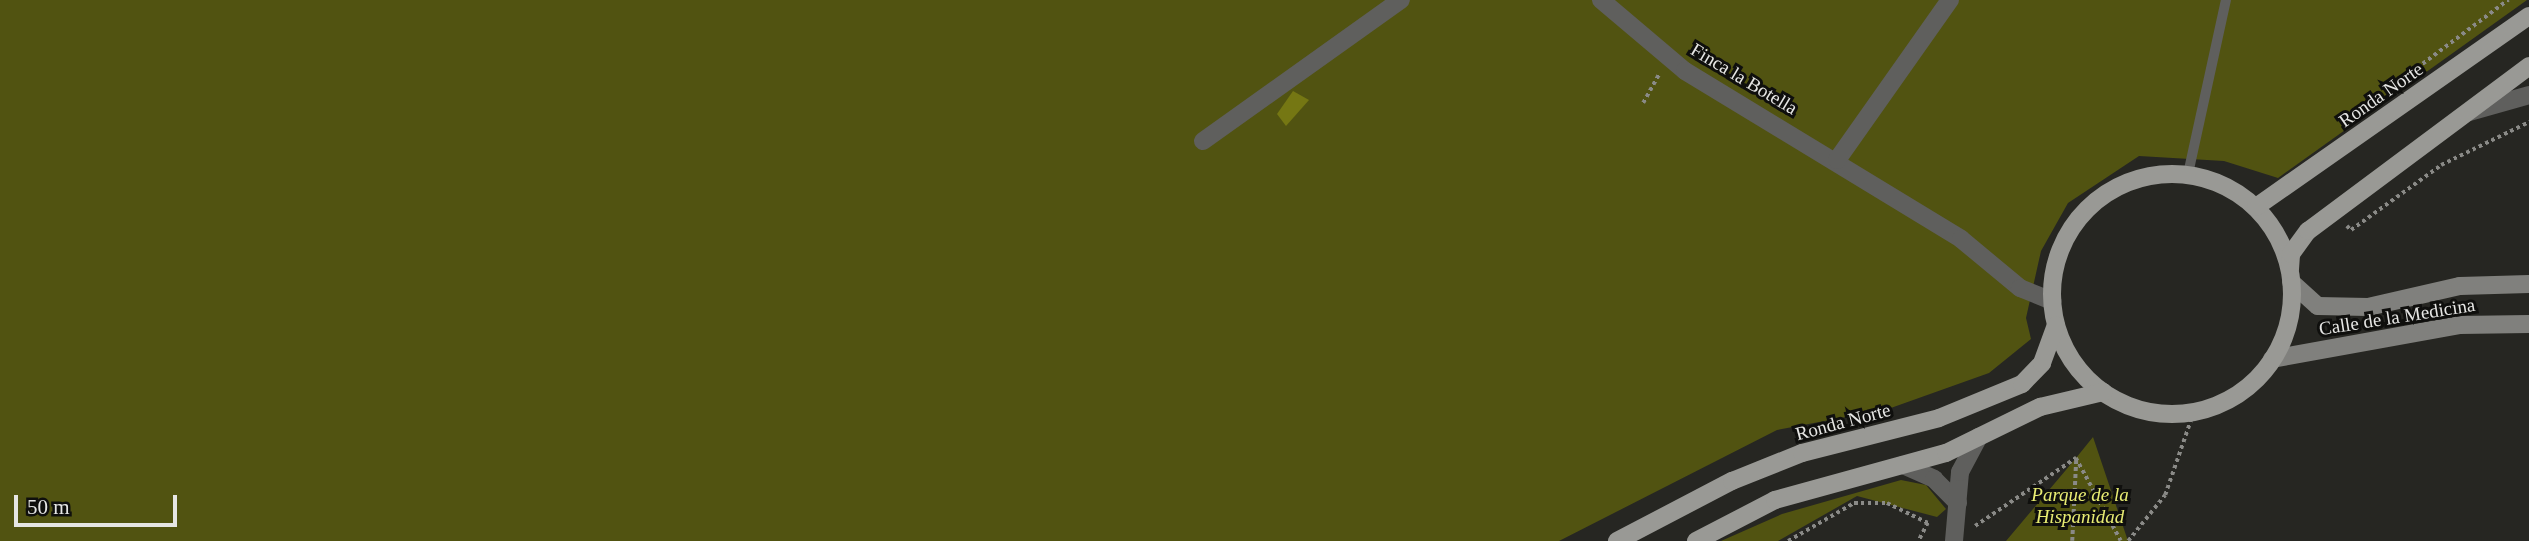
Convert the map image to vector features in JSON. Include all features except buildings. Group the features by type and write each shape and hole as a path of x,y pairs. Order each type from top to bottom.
{"main road":[{"name":"Ronda Norte","path":"2256,207 2529,16"},
{"name":"Ronda Norte","path":"2291,276 2256,207 2224,186 2188,174 2141,178 2090,206 2068,233 2055,266 2052,301 2056,325 2078,369 2103,392 2147,411 2194,411 2238,393 2272,359 2288,322 2291,276 2291,254 2308,231 2529,65"},
{"name":"Calle de la Medicina","path":"2291,276 2318,306 2368,307 2460,286 2529,284"},
{"name":"Calle de la Medicina","path":"2272,359 2459,326 2529,324"},
{"name":"Ronda Norte","path":"1617,541 1767,467 1939,418 2022,384 2042,363 2056,325"},
{"path":"1696,541 1775,500 1903,465 1979,437 2040,407 2103,392"}],"street":[{"path":"1203,141 1401,0"},
{"name":"Finca la Botella","path":"1601,0 1668,57 1838,160 1961,239 2020,288 2052,301"},
{"path":"1838,160 1950,0"},
{"path":"2465,113 2529,95"},
{"path":"1955,540 1960,472 1979,437"},
{"path":"1903,465 1934,479 1958,503"}],"lane":[{"path":"2188,174 2226,0"}],"path":[{"path":"2407,76 2508,0"},
{"path":"1643,103 1668,57"},
{"path":"2335,211 2351,230 2441,165 2529,122"},
{"path":"2128,541 2165,495 2194,411"},
{"path":"1955,540 2076,458"},
{"path":"2072,541 2076,458"},
{"path":"2076,458 2121,541"},
{"path":"1788,541 1854,503 1887,503 1928,523 1919,541"}],"green space":[{"path":"0,0 2527,0 2278,178 2224,161 2139,156 2068,203 2041,251 2026,318 2031,339 1989,373 1888,409 1777,430 1559,541 0,541"},
{"name":"Parque de la Hispanidad","path":"2093,437 2128,541 2006,541 2076,458"},
{"path":"1901,480 1926,485 1946,509 1937,517 1857,496 1778,541 1721,541 1782,514"}],"shaded area":[{"path":"1293,91 1309,100 1286,126 1277,114"}]}
